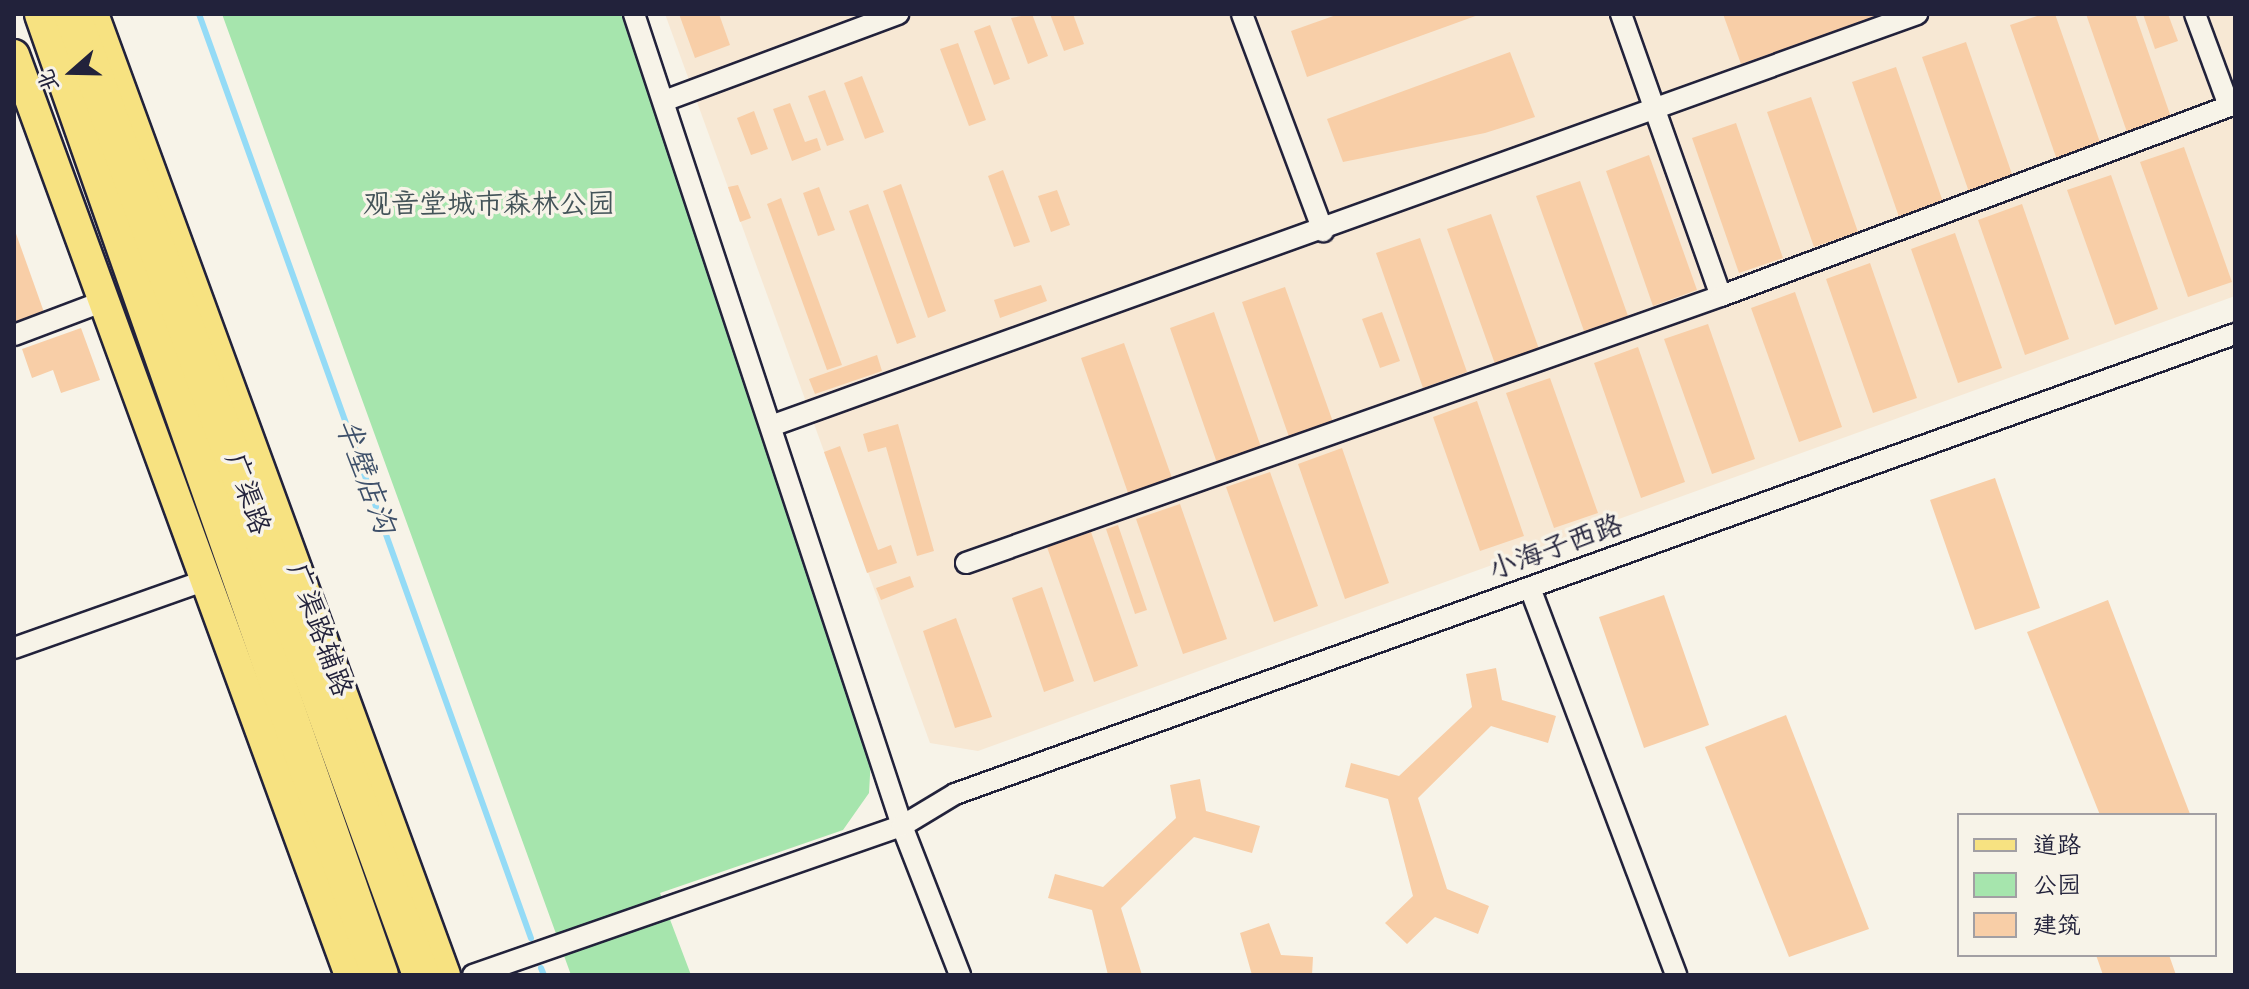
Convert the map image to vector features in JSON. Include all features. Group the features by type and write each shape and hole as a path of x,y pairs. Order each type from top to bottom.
{"highway":[{"name":"广渠路","path":"43,14 380,975"},
{"name":"广渠路","path":"72,14 421,975"}],"main road":[{"name":"广渠路辅路","path":"93,14 445,975"},
{"path":"14,55 350,975"}],"street":[{"path":"634,14 902,826 960,975"},
{"path":"664,101 898,14"},
{"path":"1242,14 1323,231"},
{"path":"1621,14 1721,296"},
{"path":"771,426 1323,231 1654,107 1917,14"},
{"path":"966,563 1721,296 2232,105 2195,14"},
{"path":"14,335 104,301"},
{"name":"小海子西路","path":"473,975 902,826 955,794 2235,334"},
{"path":"14,648 206,580"},
{"path":"1530,588 1676,975"}],"shaded area":[{"path":"665,14 2235,14 2235,296 978,751 930,743"}],"green space":[{"name":"观音堂城市森林公园","path":"222,14 621,14 871,758 869,793 843,830 660,893 691,975 571,975"}],"building":[{"path":"679,14 719,14 730,45 695,58"},
{"path":"1032,14 1048,56 1028,64 1011,18"},
{"path":"1050,14 1073,14 1084,44 1064,51"},
{"path":"1339,14 1481,14 1307,77 1291,31"},
{"path":"1723,14 1882,14 1741,64"},
{"path":"2043,14 2055,14 2101,145 2057,160 2010,25"},
{"path":"2086,14 2135,14 2172,120 2128,135"},
{"path":"2143,14 2168,14 2178,41 2155,49"},
{"path":"990,25 1010,79 994,85 974,31"},
{"path":"1966,42 2013,177 1969,192 1922,57"},
{"path":"958,43 986,120 969,126 940,49"},
{"path":"1510,52 1535,117 1485,133 1343,162 1327,119"},
{"path":"1896,67 1943,202 1899,217 1852,82"},
{"path":"862,76 884,132 865,139 844,83"},
{"path":"825,90 844,140 827,146 808,96"},
{"path":"1811,97 1858,232 1814,247 1767,112"},
{"path":"790,103 805,142 817,138 821,150 792,161 773,109"},
{"path":"754,111 768,149 751,155 737,118"},
{"path":"1736,123 1783,258 1739,273 1692,138"},
{"path":"2184,147 2232,282 2188,297 2140,162"},
{"path":"1649,155 1697,290 1653,306 1606,171"},
{"path":"1003,170 1030,242 1014,247 988,176"},
{"path":"2111,175 2158,309 2115,325 2067,190"},
{"path":"1580,181 1628,316 1584,331 1536,196"},
{"path":"901,184 946,311 928,318 883,191"},
{"path":"738,185 751,218 740,222 728,187"},
{"path":"819,187 835,230 818,236 803,193"},
{"path":"1057,190 1070,225 1051,232 1038,196"},
{"path":"781,198 842,365 827,370 767,204"},
{"path":"868,204 916,337 897,344 849,211"},
{"path":"2022,204 2069,339 2025,355 1978,220"},
{"path":"1491,214 1539,349 1495,364 1447,229"},
{"path":"14,228 45,315 14,325"},
{"path":"1955,233 2002,368 1958,383 1911,249"},
{"path":"1420,238 1467,372 1423,388 1376,253"},
{"path":"1870,263 1917,398 1873,413 1826,279"},
{"path":"1041,285 1047,301 1000,318 994,300"},
{"path":"1285,287 1333,422 1289,437 1242,302"},
{"path":"1795,292 1842,427 1799,442 1751,308"},
{"path":"1214,312 1261,447 1217,463 1170,328"},
{"path":"1382,312 1400,361 1380,368 1362,319"},
{"path":"1708,324 1755,459 1712,474 1664,339"},
{"path":"81,328 100,380 61,393 53,370 32,378 22,349"},
{"path":"1124,343 1172,478 1128,493 1081,358"},
{"path":"1638,347 1685,482 1641,498 1594,363"},
{"path":"877,355 882,371 815,394 809,379"},
{"path":"1550,378 1598,513 1554,528 1506,393"},
{"path":"1477,401 1524,536 1480,551 1433,417"},
{"path":"898,424 934,551 917,556 886,447 868,452 863,434"},
{"path":"840,446 878,550 891,545 897,563 867,573 824,452"},
{"path":"1342,448 1389,583 1345,599 1298,464"},
{"path":"1270,472 1318,606 1274,622 1226,487"},
{"path":"1995,478 2040,608 1975,630 1930,500"},
{"path":"1180,504 1227,639 1183,654 1136,519"},
{"path":"1118,525 1147,610 1135,614 1106,529"},
{"path":"1091,532 1138,666 1094,682 1047,547"},
{"path":"910,576 914,587 881,600 876,588"},
{"path":"1042,587 1074,681 1044,692 1012,598"},
{"path":"1664,595 1709,725 1644,748 1599,617"},
{"path":"2108,600 2190,813 2099,813 2027,632"},
{"path":"956,618 992,717 955,728 923,631"},
{"path":"1496,668 1502,700 1556,716 1548,743 1491,726 1418,798 1447,889 1489,906 1478,934 1435,917 1407,944 1385,923 1413,896 1388,799 1345,787 1351,763 1399,776 1472,707 1466,674"},
{"path":"1786,715 1869,929 1789,957 1705,747"},
{"path":"1200,779 1206,811 1260,826 1252,853 1194,837 1121,908 1142,975 1108,975 1092,910 1048,898 1055,874 1103,887 1176,818 1170,785"},
{"path":"1269,923 1281,955 1313,957 1312,975 1252,975 1240,933"},
{"path":"2097,957 2170,957 2176,975 2103,975"}],"waterway":[{"name":"半壁店沟","path":"199,14 531,938"},
{"name":"半壁店沟","path":"541,968 544,975"}]}
